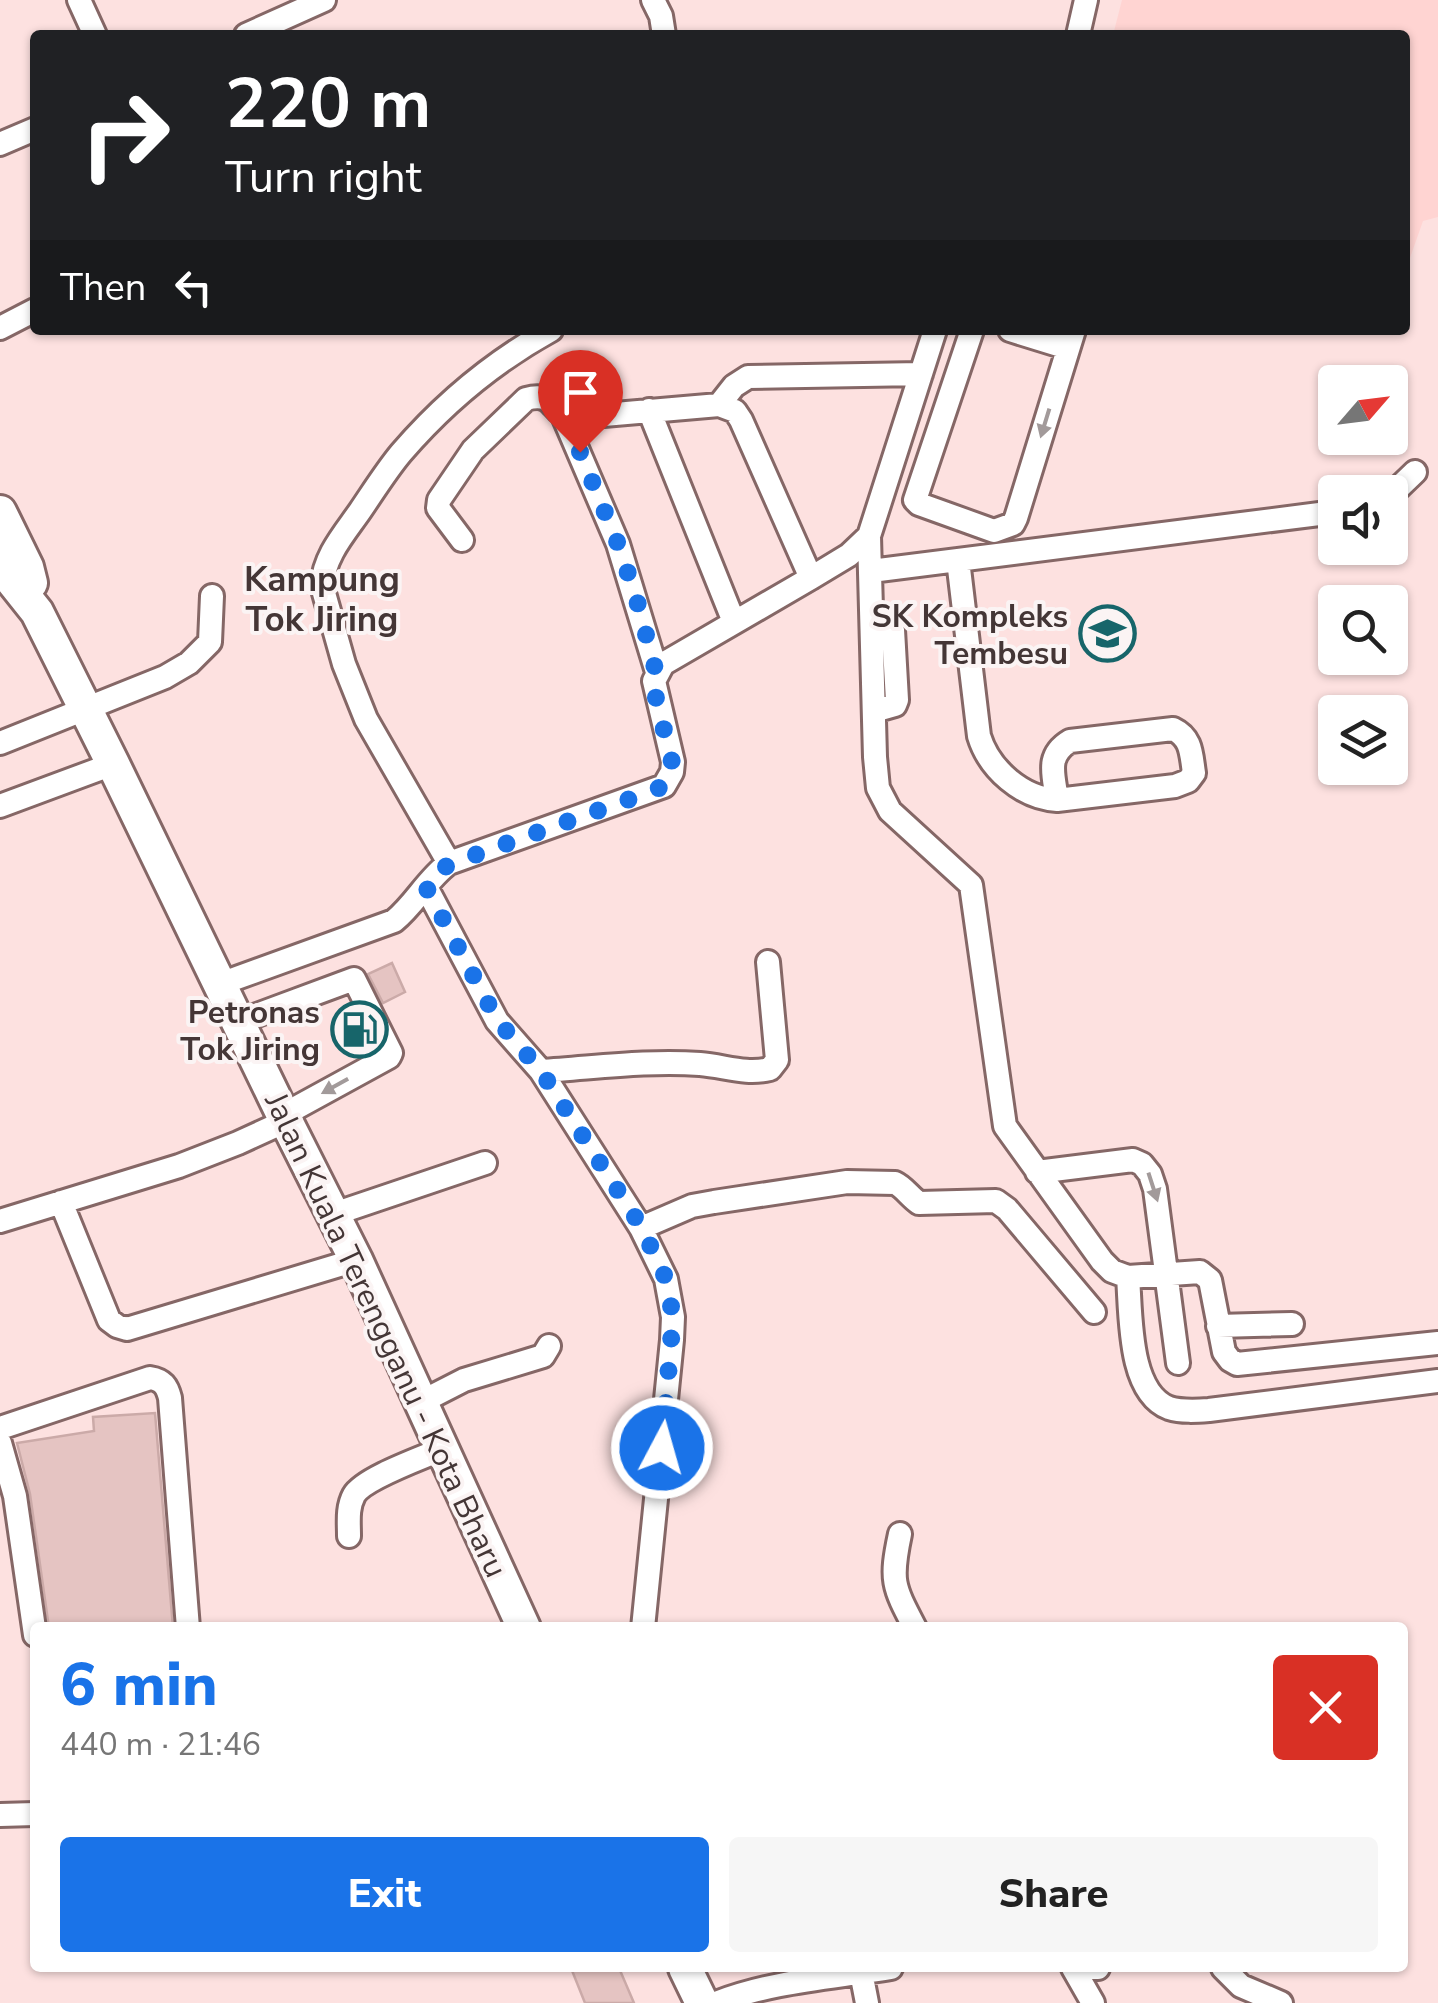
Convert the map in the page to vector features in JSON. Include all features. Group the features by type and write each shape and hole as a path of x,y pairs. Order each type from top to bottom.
{"highway":[{"path":"0,512 27,567 37,612"},
{"path":"0,560 37,612"},
{"name":"Jalan Kuala Terengganu - Kota Bharu","path":"37,612 334,1214 521,1622"},
{"path":"686,1972 702,2003"}],"street":[{"path":"80,0 93,30"},
{"path":"257,30 324,0"},
{"path":"653,0 663,30"},
{"path":"1079,30 1086,0"},
{"path":"0,144 30,131"},
{"path":"0,328 30,313"},
{"path":"450,864 366,718 340,648 322,586 323,574 332,552 399,456 454,397 487,369 542,335"},
{"path":"932,335 869,536 878,788 890,811 971,885 1005,1126 1112,1271 1128,1278 1200,1272 1207,1276 1227,1357 1237,1364 1438,1343"},
{"path":"970,335 915,500 994,531 1013,524 1016,518 1071,339 1044,335"},
{"path":"720,405 734,386 748,376 920,374"},
{"path":"220,984 394,921 434,874 450,864 664,786 672,772 654,690 656,672 618,544 564,418 550,401 531,397 520,402 473,450 438,504 462,540"},
{"path":"564,418 720,405 735,410 811,578"},
{"path":"649,410 734,622"},
{"path":"1408,479 1415,472"},
{"path":"870,571 1318,514"},
{"path":"656,672 670,658 849,554 869,536"},
{"path":"958,560 978,736 990,762 1028,794 1056,800 1174,786 1188,781 1194,773 1190,743 1173,729 1070,741 1053,758 1056,800"},
{"path":"0,743 86,710 189,663 210,642 212,596"},
{"path":"0,806 113,764"},
{"path":"426,887 497,1020 541,1071 642,1228 666,1279 673,1317 644,1622"},
{"path":"541,1071 655,1064 699,1064 749,1073 770,1070 777,1060 768,962"},
{"path":"0,1221 212,1154 284,1118 390,1053 354,979 238,1022"},
{"path":"1037,1172 1133,1160 1150,1174 1156,1189 1178,1363"},
{"path":"334,1214 485,1163"},
{"path":"642,1228 692,1206 847,1182 895,1182 918,1203 996,1202 1007,1208 1094,1312"},
{"path":"61,1202 109,1320 127,1329 356,1260"},
{"path":"1128,1278 1139,1376 1152,1396 1169,1408 1209,1410 1438,1381"},
{"path":"1218,1326 1292,1324"},
{"path":"421,1402 464,1380 543,1356 549,1346"},
{"path":"0,1428 150,1378 160,1380 170,1398 188,1622"},
{"path":"0,1443 15,1496 33,1622"},
{"path":"349,1536 348,1514 354,1494 365,1483 442,1449"},
{"path":"900,1534 894,1583 912,1622"},
{"path":"0,1815 30,1814"},
{"path":"716,2003 746,1991 861,1972 868,2003"},
{"path":"1075,1972 1093,2003"},
{"path":"1227,1972 1242,1986 1281,2003"}],"shaded area":[{"path":"1122,0 1438,0 1438,217 1423,221 1410,258 1410,30 1114,30"}],"building":[{"path":"392,963 405,992 383,1003 368,974"},
{"path":"155,1413 172,1622 48,1622 30,1494 17,1443 94,1431 93,1417"},
{"path":"573,1972 621,1972 634,2003 585,2003"}],"place":[{"name":"SK Kompleks Tembesu","path":"1107,634"},
{"name":"Petronas Tok Jiring","path":"359,1030"}],"district":[{"name":"Kampung Tok Jiring","path":"322,599"}],"route":[{"path":"580,452 636,597 656,672 654,690 672,772 664,786 655,790 450,864 434,874 426,887 497,1020 541,1071 642,1228 666,1279 673,1317 662,1448"}]}
